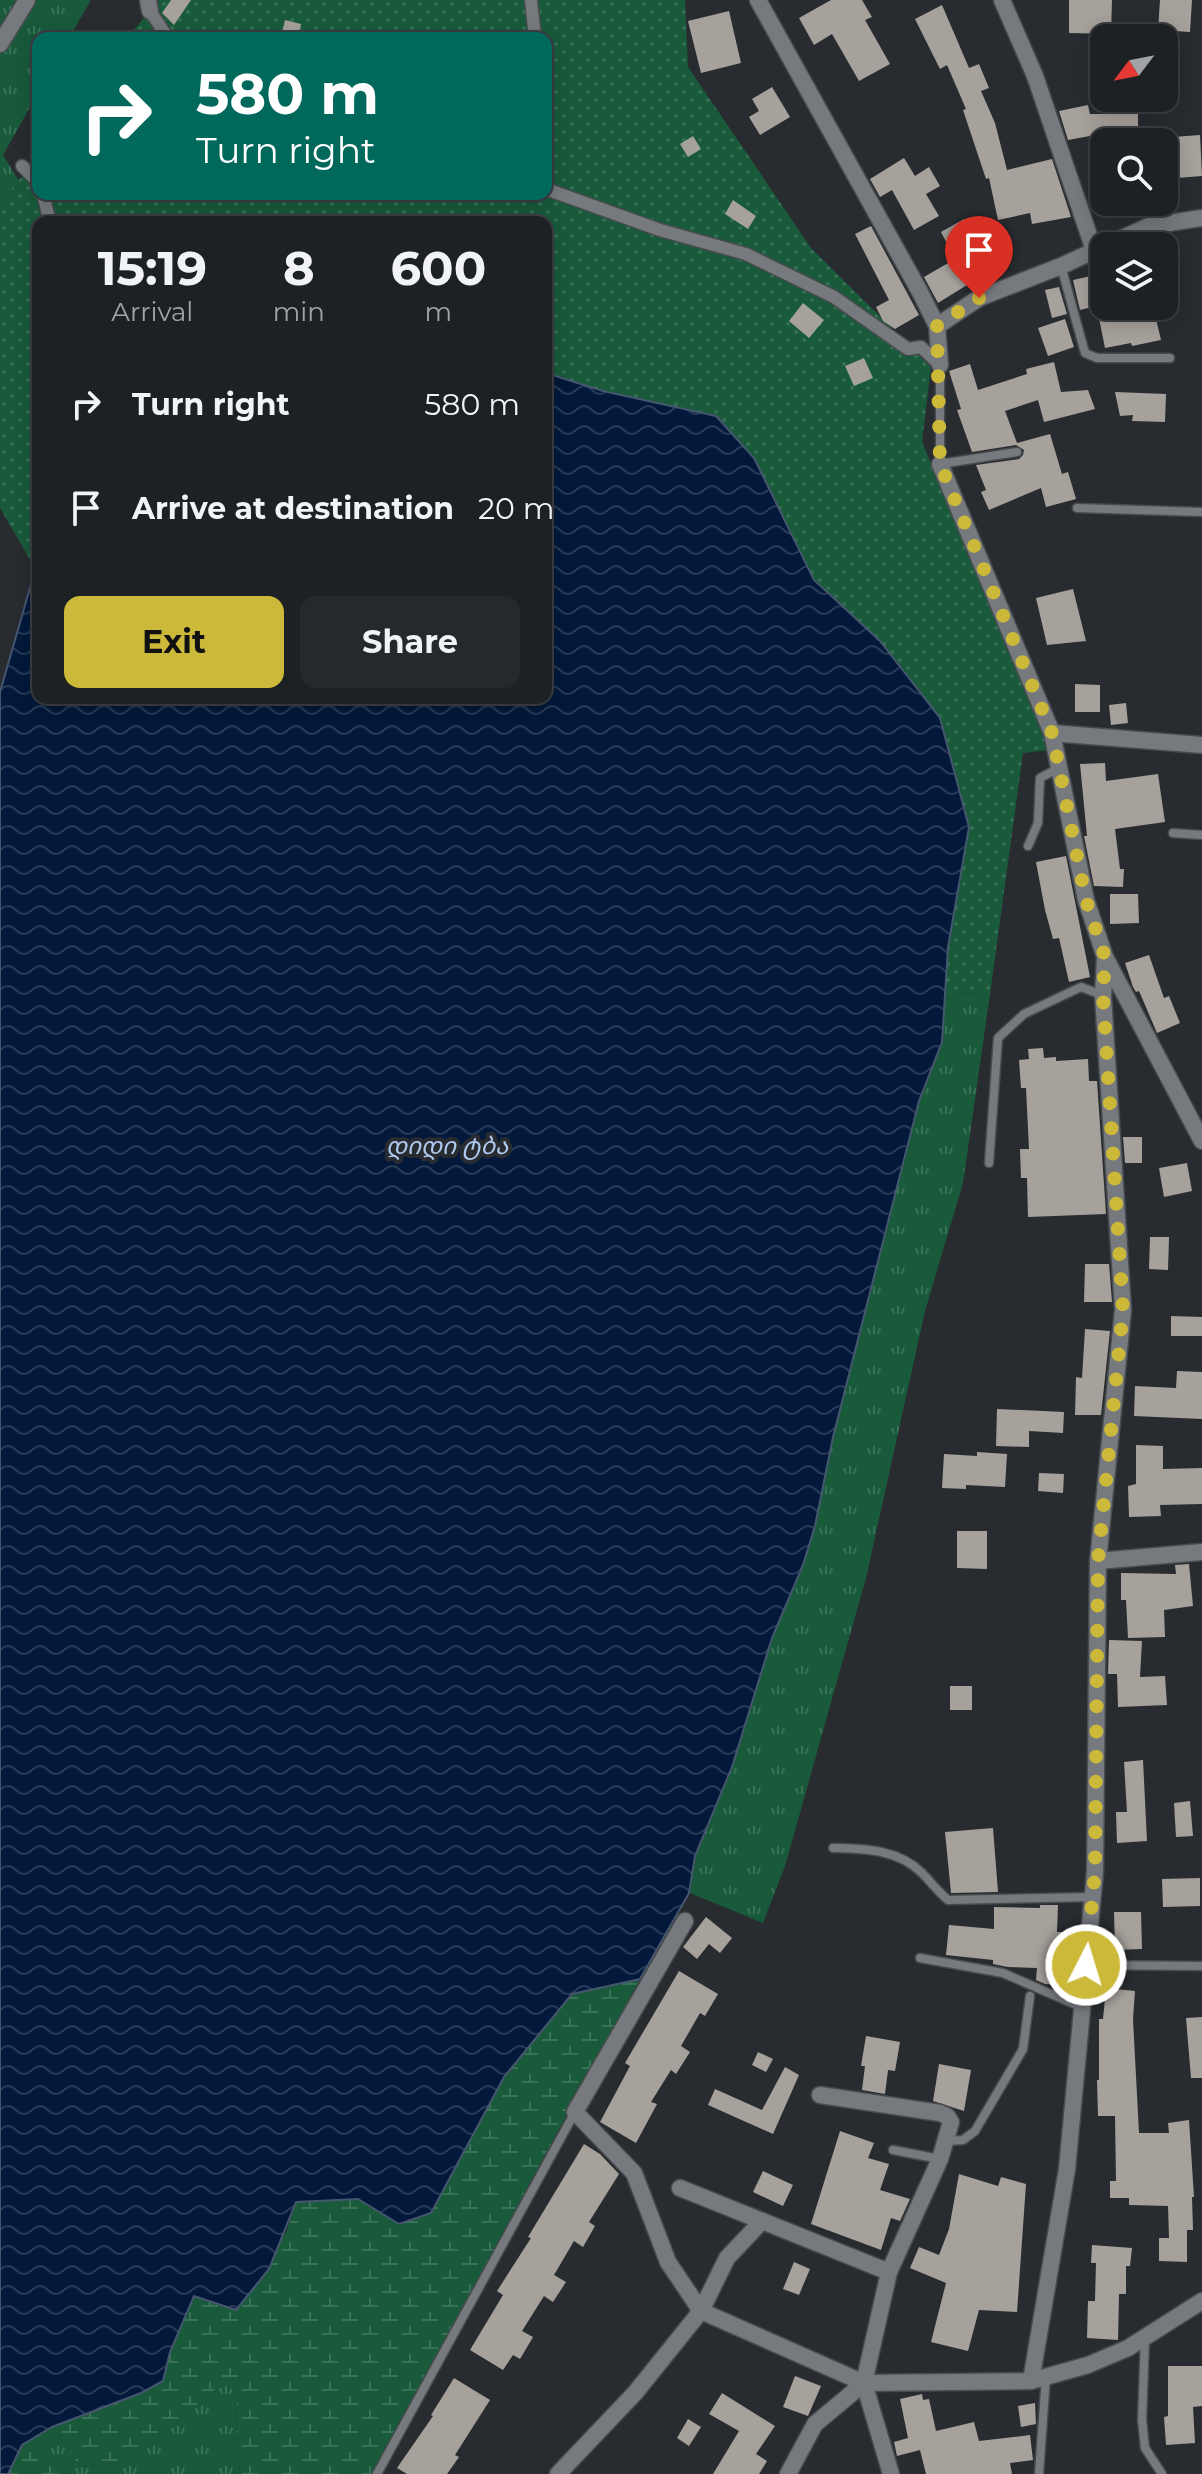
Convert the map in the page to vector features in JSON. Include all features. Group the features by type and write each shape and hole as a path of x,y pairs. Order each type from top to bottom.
{"street":[{"path":"0,44 27,0"},
{"path":"531,0 534,32"},
{"path":"758,0 937,326 940,365"},
{"path":"1002,0 1035,76 1090,238"},
{"path":"149,6 164,32"},
{"path":"22,166 32,176"},
{"path":"552,191 660,230 746,254 834,297 908,349 921,347 940,365"},
{"path":"1135,232 1149,226 1202,218"},
{"path":"937,326 979,298 1090,252"},
{"path":"940,464 1052,733 1086,900 1105,957 1202,1141"},
{"path":"1052,733 1202,745"},
{"path":"1038,2379 1067,2169 1092,1897 1098,1561 1123,1310 1103,996 1105,957"},
{"path":"1098,1561 1202,1552"},
{"path":"685,1921 575,2112 634,2173 668,2262 701,2311 864,2383 1038,2379 1088,2365 1145,2338 1202,2301"},
{"path":"820,2095 947,2116 951,2122 940,2159 889,2272 864,2383 891,2474"},
{"path":"680,2188 889,2272"},
{"path":"558,2474 635,2393 701,2311 727,2258 762,2221"},
{"path":"788,2474 815,2424 864,2383"}],"lane":[{"path":"1061,266 1085,353 1097,358 1170,358"},
{"path":"940,365 940,464 1017,452"},
{"path":"1077,508 1202,512"},
{"path":"1028,846 1038,823 1040,778 1060,768"},
{"path":"1173,833 1202,835"},
{"path":"989,1163 998,1038 1024,1014 1081,987 1103,996"},
{"path":"833,1848 861,1848 895,1854 922,1872 948,1900 1092,1897"},
{"path":"920,1958 1003,1973 1082,2007"},
{"path":"1086,1965 1202,1966"},
{"path":"946,2142 963,2140 975,2131 1023,2049 1030,1996"},
{"path":"377,2474 575,2112"},
{"path":"893,2150 940,2159"},
{"path":"1145,2338 1142,2420 1145,2448 1162,2474"},
{"path":"1038,2379 1039,2474"}],"green space":[{"path":"0,0 91,0 72,32 32,32 32,104 3,155 19,181 0,203"},
{"path":"159,0 685,0 688,67 811,248 931,367 922,442 1036,712 1048,750 1023,753 990,994 945,993 948,947 880,641 814,580 754,458 603,391 552,375 552,216 32,216 32,563 0,508 0,203 32,164 32,200 552,200 552,32 132,32"},
{"path":"945,993 990,994 963,1183 925,1311 866,1578 785,1866 763,1923 690,1893 695,1856 732,1767 772,1638 803,1565 815,1526 833,1437 919,1101 942,1042"},
{"path":"640,1979 373,2474 241,2474 236,2451 237,2400 227,2379 157,2440 122,2462 80,2467 52,2427 163,2381 170,2352 194,2296 286,2233 296,2202 358,2199 399,2224 431,2213 504,2077 573,1993"},
{"path":"227,2379 237,2400 236,2451 241,2474 66,2474 22,2445 52,2427 80,2467 122,2462 157,2440"},
{"path":"22,2445 66,2474 8,2474"}],"water":[{"name":"დიდი ტბა","path":"552,375 603,391 716,416 754,458 814,580 880,641 940,718 969,827 948,947 942,1042 919,1101 833,1437 815,1526 803,1565 772,1638 732,1767 695,1856 689,1893 640,1979 572,1994 504,2077 431,2213 399,2224 358,2199 296,2202 269,2269 236,2310 194,2296 170,2352 163,2381 141,2393 52,2427 22,2445 8,2474 0,2474 0,692 32,581 32,704 552,704"}],"building":[{"path":"171,0 191,0 174,25 162,13"},
{"path":"831,0 862,0 872,17 865,20 890,64 859,81 832,34 814,45 799,18"},
{"path":"1069,0 1112,0 1111,24 1090,24 1090,34 1069,33"},
{"path":"1160,0 1192,0 1190,32 1178,31 1178,24 1158,24"},
{"path":"942,5 969,68 979,64 989,88 981,91 995,123 1007,170 1052,159 1071,217 1032,224 1030,213 998,220 989,178 986,179 963,110 966,109 947,65 940,69 915,19"},
{"path":"729,11 741,63 701,73 688,21"},
{"path":"285,20 301,24 299,32 282,32"},
{"path":"772,87 790,117 760,135 749,117 759,111 752,99"},
{"path":"1088,105 1090,114 1138,114 1138,128 1090,128 1090,136 1068,140 1059,111"},
{"path":"1200,135 1202,176 1178,178 1178,137"},
{"path":"693,136 701,149 688,157 680,144"},
{"path":"904,158 915,176 929,167 940,186 926,194 939,216 914,230 892,190 880,197 870,179"},
{"path":"733,200 756,216 748,229 725,214"},
{"path":"964,219 991,276 967,285 938,303 924,277 955,259 941,232"},
{"path":"871,226 919,315 895,329 883,321 876,307 889,300 855,234"},
{"path":"1090,276 1090,308 1080,310 1073,280"},
{"path":"1059,287 1067,314 1052,318 1045,290"},
{"path":"803,303 824,320 809,338 789,321"},
{"path":"1065,319 1074,347 1048,356 1038,328"},
{"path":"1099,320 1156,320 1161,340 1105,348"},
{"path":"864,358 873,378 854,386 845,366"},
{"path":"1054,362 1061,392 1088,390 1095,409 1044,422 1038,400 1005,411 1017,443 1050,434 1062,474 1068,472 1076,499 1046,507 1041,488 989,510 981,492 986,490 976,465 1019,459 1024,450 1016,445 972,452 957,410 961,409 949,371 970,364 978,390 1027,374 1026,369"},
{"path":"1115,392 1166,394 1165,422 1132,421 1133,415 1120,416"},
{"path":"1073,589 1086,641 1047,645 1036,598"},
{"path":"1075,684 1100,685 1100,712 1075,712"},
{"path":"1126,703 1128,723 1111,725 1109,705"},
{"path":"1105,763 1106,781 1158,774 1165,822 1115,829 1120,869 1124,869 1123,887 1094,886 1084,836 1087,836 1080,764"},
{"path":"1066,856 1090,977 1069,982 1059,938 1053,939 1045,910 1036,862"},
{"path":"1110,894 1138,894 1139,923 1110,924"},
{"path":"1149,955 1164,998 1169,996 1180,1023 1157,1033 1139,991 1136,992 1133,987 1125,963"},
{"path":"1043,1048 1044,1058 1056,1057 1056,1061 1088,1059 1089,1081 1097,1081 1106,1214 1028,1217 1027,1178 1021,1178 1020,1149 1029,1149 1026,1088 1021,1088 1019,1060 1029,1059 1028,1049"},
{"path":"1123,1137 1142,1137 1142,1163 1125,1163"},
{"path":"1187,1163 1192,1191 1164,1197 1159,1168"},
{"path":"1150,1237 1169,1237 1168,1270 1149,1269"},
{"path":"1085,1264 1109,1264 1112,1302 1084,1302"},
{"path":"1171,1316 1202,1317 1202,1336 1171,1336"},
{"path":"1085,1329 1110,1331 1101,1415 1075,1415 1076,1377 1082,1378"},
{"path":"1177,1371 1202,1372 1202,1419 1134,1416 1135,1386 1176,1388"},
{"path":"997,1409 1064,1412 1063,1433 1029,1431 1029,1447 996,1446"},
{"path":"1136,1445 1163,1446 1163,1469 1202,1468 1202,1504 1160,1505 1161,1516 1129,1517 1128,1486 1136,1484"},
{"path":"977,1452 1007,1454 1005,1487 966,1485 966,1489 942,1488 944,1454 977,1456"},
{"path":"1039,1473 1064,1474 1063,1493 1038,1491"},
{"path":"957,1531 987,1531 987,1569 957,1568"},
{"path":"1189,1564 1193,1606 1164,1610 1165,1637 1128,1638 1126,1600 1121,1600 1121,1573 1176,1574 1175,1565"},
{"path":"1109,1640 1142,1641 1140,1677 1165,1676 1167,1705 1118,1707 1117,1674 1108,1674"},
{"path":"950,1686 972,1686 972,1710 950,1710"},
{"path":"1143,1760 1147,1841 1117,1843 1116,1812 1127,1812 1124,1762"},
{"path":"1190,1801 1193,1836 1176,1837 1174,1803"},
{"path":"993,1828 998,1892 951,1893 945,1832"},
{"path":"1200,1878 1200,1906 1163,1907 1162,1879"},
{"path":"1040,1905 1058,1905 1057,1932 1063,1932 1060,1985 1036,1980 1037,1968 1008,1967 993,1964 993,1960 946,1955 949,1925 994,1929 994,1907 1040,1908"},
{"path":"1114,1912 1141,1912 1142,1949 1115,1950"},
{"path":"706,1917 732,1938 720,1953 709,1944 697,1959 683,1947"},
{"path":"679,1971 718,1994 705,2016 700,2013 681,2046 690,2052 676,2074 671,2070 651,2102 657,2104 636,2143 600,2122 630,2066 625,2063"},
{"path":"1106,1988 1135,1991 1133,2019 1139,2133 1169,2133 1168,2123 1189,2120 1194,2197 1193,2230 1187,2230 1187,2262 1159,2261 1159,2238 1169,2238 1168,2206 1129,2205 1129,2198 1110,2198 1110,2181 1116,2181 1115,2116 1098,2116 1097,2080 1099,2019 1103,2019"},
{"path":"1202,2017 1202,2078 1191,2078 1186,2018"},
{"path":"866,2036 900,2042 895,2071 888,2070 885,2094 862,2090 865,2066 861,2066"},
{"path":"758,2052 773,2059 766,2072 752,2065"},
{"path":"939,2064 971,2070 964,2111 933,2101"},
{"path":"785,2067 799,2075 773,2134 708,2105 715,2089 762,2110"},
{"path":"840,2131 874,2143 868,2158 889,2164 880,2190 910,2199 900,2221 891,2218 881,2250 811,2224"},
{"path":"584,2144 600,2154 619,2174 589,2222 595,2226 583,2247 574,2241 554,2275 566,2282 553,2302 544,2296 522,2331 533,2337 520,2359 513,2355 503,2370 470,2350 503,2295 497,2291"},
{"path":"763,2171 793,2185 783,2206 753,2192"},
{"path":"959,2174 998,2186 1001,2177 1026,2184 1017,2312 979,2310 968,2351 931,2342 946,2283 910,2268 919,2247 939,2255 949,2229"},
{"path":"1092,2245 1132,2248 1130,2266 1126,2266 1126,2294 1119,2294 1118,2340 1087,2338 1088,2301 1095,2301 1096,2263 1091,2263"},
{"path":"794,2262 810,2269 799,2295 783,2289"},
{"path":"1168,2366 1202,2366 1202,2406 1193,2407 1195,2443 1166,2445 1164,2417 1168,2416"},
{"path":"795,2376 821,2386 808,2416 783,2407"},
{"path":"454,2378 490,2400 455,2455 459,2457 447,2474 407,2474 397,2468 433,2416"},
{"path":"722,2393 775,2426 756,2454 767,2461 759,2474 713,2474 739,2431 709,2414"},
{"path":"922,2394 923,2400 929,2399 936,2431 974,2422 979,2441 1030,2435 1033,2460 1010,2463 1012,2474 926,2474 920,2450 897,2456 894,2442 908,2438 900,2399"},
{"path":"1035,2403 1036,2424 1021,2427 1018,2406"},
{"path":"688,2419 701,2427 689,2446 677,2438"}],"route":[{"path":"979,298 937,326 940,464 1052,733 1086,900 1105,957 1103,996 1123,1310 1098,1561 1095,1872 1086,1965"}]}
